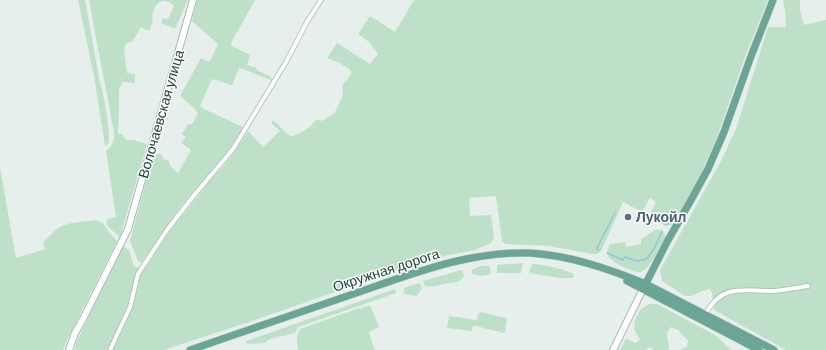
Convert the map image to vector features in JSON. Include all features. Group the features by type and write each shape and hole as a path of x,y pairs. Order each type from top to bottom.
{"main road":[{"path":"644,287 667,242 692,200 708,169 724,132 750,58 774,0"},
{"name":"Окружная дорога","path":"190,350 426,270 464,259 496,254 517,253 535,253 556,256 597,266 705,315 774,350"},
{"name":"Окружная дорога","path":"644,287 759,350"}],"street":[{"name":"Волочаевская улица","path":"77,330 129,228 193,0"},
{"path":"110,350 132,300 138,274 167,230 233,149 286,62 304,27 321,0"},
{"path":"705,315 710,306 722,295 734,290 774,291 808,286"},
{"path":"613,350 644,287"}],"green space":[{"path":"78,0 85,0 104,100 109,142 105,146 94,76"},
{"path":"89,0 188,0 175,29 161,23 163,18 168,19 174,6 169,2 162,1 154,9 150,30 146,30 141,27 132,42 125,45 124,50 127,73 135,74 135,83 123,82 119,89 118,134 122,134 126,140 133,140 147,144 120,237 108,227 106,222 108,219 116,217 106,151 113,143 114,133"},
{"path":"197,0 255,0 231,43 232,46 250,55 247,65 257,68 256,70 273,79 270,80 239,68 232,85 212,79 200,106 243,127 243,129 222,158 178,210 141,263 138,261 130,241 153,156 159,154 162,155 163,159 169,161 171,166 178,173 191,150 181,143 186,137 182,134 188,124 192,124 198,113 180,96 201,58 210,61 218,44 192,21"},
{"path":"414,0 768,0 745,57 716,140 688,199 671,225 662,224 649,216 656,202 650,198 642,212 623,202 602,249 598,253 592,254 549,246 505,244 502,241 496,196 469,198 470,216 491,215 494,237 491,243 475,250 449,255 387,274 164,350 113,350 117,341 112,340 107,350 75,350 76,343 123,246 129,250 134,266 144,270 169,232 209,181 221,169 248,131 263,147 280,131 271,123 273,120 290,136 305,130 317,119 321,121 334,114 343,95 342,86 351,74 351,70 338,62 327,58 337,43 370,64 378,54 369,42 358,34 370,16 395,32"},
{"path":"783,0 800,0 800,10 804,25 826,20 826,350 786,350 714,310 712,293 710,289 691,296 685,296 662,281 660,270 721,161 736,129 768,27 786,27"},
{"path":"0,167 16,258 45,249 43,243 53,232 64,225 72,223 96,220 103,223 117,241 63,350 0,350"},
{"path":"655,230 663,231 665,238 648,267 641,272 623,267 608,256 607,252 610,244 625,242 626,247 641,244 641,239"},
{"path":"523,263 521,273 497,273 497,265"},
{"path":"532,264 564,270 574,274 573,278 559,278 529,273"},
{"path":"480,266 489,266 491,271 489,275 481,276 472,274 472,270"},
{"path":"462,270 464,277 458,282 437,286 425,286 423,281"},
{"path":"420,283 422,288 417,296 404,294 404,288"},
{"path":"395,289 396,293 298,327 295,333 270,339 264,343 246,343 246,341"},
{"path":"649,304 657,304 715,335 731,350 680,350 687,347 688,341 678,330 671,327 667,333 669,350 654,350 650,347 645,350 620,350 626,338 635,343 640,340 634,329 635,320 640,310"},
{"path":"370,305 379,327 369,332 375,350 299,350 297,340 300,329"},
{"path":"481,312 506,318 505,332 503,333 476,326 473,326 472,331 447,328 449,316 477,320 478,314"}],"waterway":[{"path":"599,250 597,250 597,248 615,213"},
{"path":"665,225 671,223 673,219"},
{"path":"607,253 623,260 625,257 637,261 647,259 655,247 662,231"}],"place":[{"name":"Лукойл","path":"628,217"}]}
